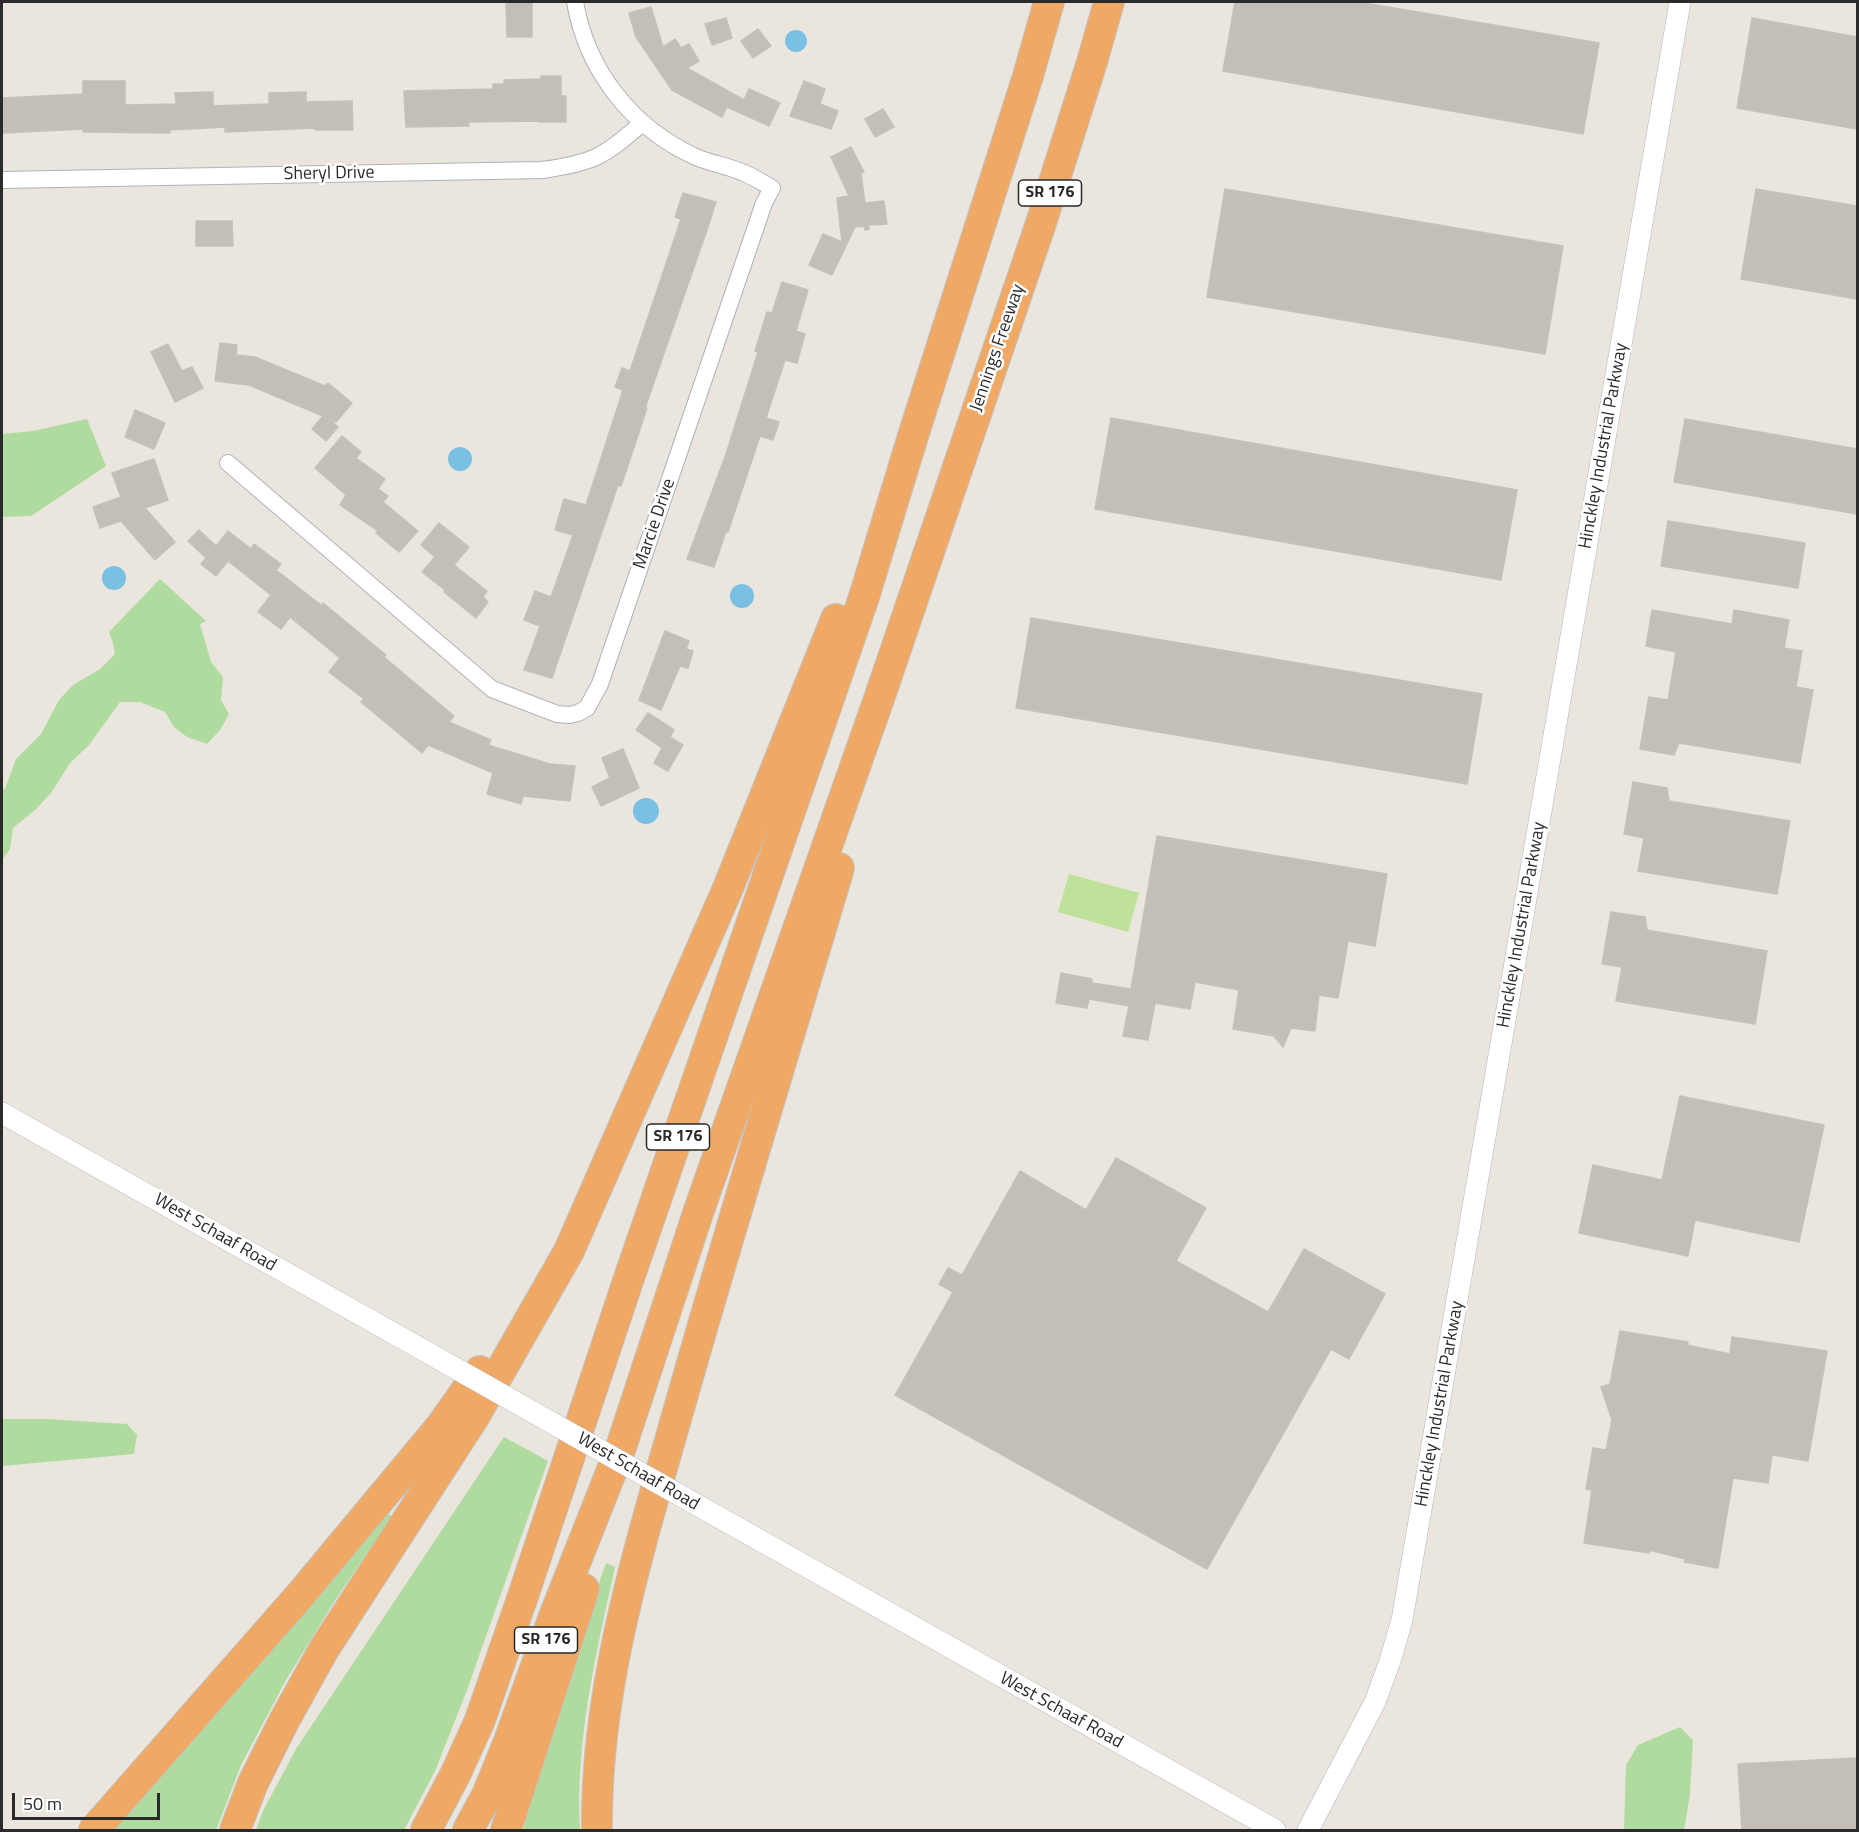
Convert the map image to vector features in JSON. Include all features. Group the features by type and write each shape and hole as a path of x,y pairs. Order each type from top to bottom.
{"highway":[{"name":"SR 176","path":"426,1830 456,1773 480,1720 864,597 1028,76 1049,2"},
{"name":"Jennings Freeway","path":"881,693 1041,223 1109,2"},
{"path":"235,1830 253,1783 324,1649 474,1417 569,1251 728,888 825,646 913,436"},
{"name":"SR 176","path":"468,1830 487,1795 509,1741 553,1619 621,1447 741,1089 881,693"},
{"path":"597,1830 597,1792 601,1750 611,1678 630,1585 727,1238 856,812 881,693"},
{"path":"94,1830 302,1593 441,1426 497,1349 568,1230 625,1126"},
{"path":"506,1830 601,1531 621,1447"}],"street":[{"name":"Marcie Drive","path":"228,463 492,689 557,714 578,713 587,708 600,684 760,214 772,188 745,173 694,156 642,123 611,88 598,68 587,46 578,20 575,2"},
{"name":"Hinckley Industrial Parkway","path":"1308,1830 1375,1702 1402,1620 1680,2"},
{"name":"Sheryl Drive","path":"2,180 542,170 592,160 613,148 642,123"},
{"name":"West Schaaf Road","path":"2,1113 1275,1830"}],"green space":[{"path":"87,419 106,466 31,516 2,517 2,434 33,431"},
{"path":"160,579 206,621 200,624 211,662 223,677 221,700 229,714 220,730 207,744 187,737 174,727 165,712 140,702 120,702 89,745 70,763 51,793 13,828 10,849 2,860 2,789 5,789 16,759 41,734 59,700 73,685 100,669 115,654 109,632"},
{"path":"1069,874 1139,893 1128,932 1058,912"},
{"path":"2,1419 127,1424 137,1435 134,1454 2,1466"},
{"path":"504,1437 548,1461 467,1690 435,1771 404,1830 256,1830 263,1811 296,1749"},
{"path":"383,1511 392,1516 332,1605 286,1680 241,1765 216,1830 104,1830"},
{"path":"606,1563 615,1567 588,1698 579,1797 580,1830 523,1830 578,1643"},
{"path":"1680,1727 1693,1740 1690,1794 1684,1830 1624,1830 1626,1765 1638,1745"}],"water":[{"path":"796,30 804,33 807,41 804,49 796,52 788,49 785,41 788,33"},
{"path":"460,447 468,451 472,459 468,467 460,471 452,467 448,459 452,451"},
{"path":"114,566 119,567 125,573 125,583 119,589 114,590 109,589 103,583 102,578 103,573 109,567"},
{"path":"742,584 747,585 753,591 753,601 747,607 742,608 737,607 731,601 730,596 731,591 737,585"},
{"path":"646,798 655,802 659,811 655,820 646,824 637,820 633,811 637,802"}],"building":[{"path":"1235,2 1359,2 1599,43 1583,134 1223,71"},
{"path":"506,3 532,3 532,37 507,37"},
{"path":"651,7 663,47 675,39 681,48 689,44 699,61 687,68 744,100 749,89 780,103 769,126 727,107 722,117 672,90 636,37 629,13"},
{"path":"726,18 732,38 712,45 705,24"},
{"path":"1752,18 1857,37 1857,129 1737,108"},
{"path":"758,29 771,46 753,58 741,41"},
{"path":"541,76 561,76 561,96 566,96 566,122 468,122 469,126 406,127 404,91 493,89 493,84 504,84 504,80 541,79"},
{"path":"83,81 125,81 125,105 176,104 175,93 213,92 213,106 269,104 269,93 306,92 306,102 352,101 353,130 315,130 315,128 225,132 225,127 170,130 170,133 83,132 83,129 2,133 2,98 83,94"},
{"path":"804,81 825,89 820,104 838,111 831,129 790,116"},
{"path":"883,109 894,127 875,137 865,119"},
{"path":"851,147 864,172 861,173 865,203 884,201 887,224 868,225 869,229 865,230 864,226 855,227 832,275 809,265 823,234 842,242 837,198 849,196 831,157"},
{"path":"1225,189 1563,246 1545,354 1207,297"},
{"path":"1756,189 1857,206 1857,299 1741,279"},
{"path":"683,193 716,202 708,227 645,408 647,408 621,486 618,485 552,678 524,670 540,626 524,620 535,591 551,597 573,535 555,530 564,499 586,505 623,390 615,387 622,368 630,371 681,219 675,217"},
{"path":"196,221 232,221 233,246 196,246"},
{"path":"782,282 808,290 796,331 805,334 797,363 785,360 766,418 779,422 773,440 760,436 714,567 687,559 726,454 758,352 755,351 767,312 772,313"},
{"path":"220,343 237,345 236,355 255,357 325,386 328,383 352,403 336,422 328,418 338,427 326,441 312,429 323,416 249,385 215,381"},
{"path":"168,344 182,371 192,367 203,388 175,402 151,352"},
{"path":"135,410 165,423 154,449 125,437"},
{"path":"1111,418 1517,490 1501,580 1095,509"},
{"path":"1685,419 1857,449 1857,514 1674,482"},
{"path":"342,436 361,452 356,458 385,479 378,489 388,496 383,502 418,531 399,552 376,533 378,531 340,505 346,495 315,468"},
{"path":"154,459 168,500 145,508 175,542 155,560 121,521 100,528 93,507 121,497 112,473"},
{"path":"1668,521 1805,543 1798,588 1661,566"},
{"path":"439,523 469,547 454,565 487,591 483,597 488,602 476,618 422,572 435,557 421,545"},
{"path":"199,530 216,546 228,531 251,549 254,544 281,564 276,570 321,605 323,603 454,716 449,722 491,740 488,745 550,764 575,766 570,801 523,796 521,804 487,794 493,773 428,745 422,753 361,702 364,699 329,672 340,658 290,617 281,629 258,612 271,595 228,561 216,576 201,564 206,558 188,541"},
{"path":"1652,610 1732,624 1734,610 1789,620 1784,648 1802,651 1796,687 1813,690 1800,763 1679,743 1674,755 1640,749 1649,697 1668,700 1676,652 1646,646"},
{"path":"1031,618 1482,694 1467,784 1016,708"},
{"path":"665,631 689,641 686,649 693,651 688,668 680,666 661,710 639,700"},
{"path":"648,713 674,730 670,737 683,745 668,771 654,763 662,748 636,730"},
{"path":"623,749 639,788 601,806 592,787 610,778 602,758"},
{"path":"1633,782 1667,788 1669,801 1790,821 1777,894 1638,871 1644,838 1624,834"},
{"path":"1157,836 1387,874 1375,946 1348,941 1338,998 1319,995 1315,1031 1291,1028 1283,1047 1274,1036 1233,1029 1239,990 1195,982 1190,1009 1155,1003 1148,1040 1123,1036 1129,1006 1089,999 1087,1008 1056,1003 1061,973 1092,979 1092,983 1131,989"},
{"path":"1611,912 1645,917 1647,930 1767,951 1755,1024 1616,1001 1622,967 1602,964"},
{"path":"1680,1096 1824,1125 1799,1242 1695,1220 1688,1256 1579,1233 1593,1165 1662,1180"},
{"path":"1116,1158 1206,1208 1176,1261 1268,1312 1304,1249 1385,1294 1349,1359 1331,1349 1207,1569 895,1395 953,1292 939,1284 948,1268 962,1275 1020,1171 1086,1210"},
{"path":"1620,1331 1688,1342 1687,1345 1730,1354 1732,1337 1827,1351 1808,1461 1772,1455 1768,1483 1733,1478 1718,1568 1684,1562 1685,1559 1649,1550 1649,1553 1584,1543 1592,1490 1586,1489 1593,1448 1606,1450 1612,1420 1601,1387 1610,1384"},
{"path":"1857,1758 1857,1830 1742,1830 1738,1764"}]}
